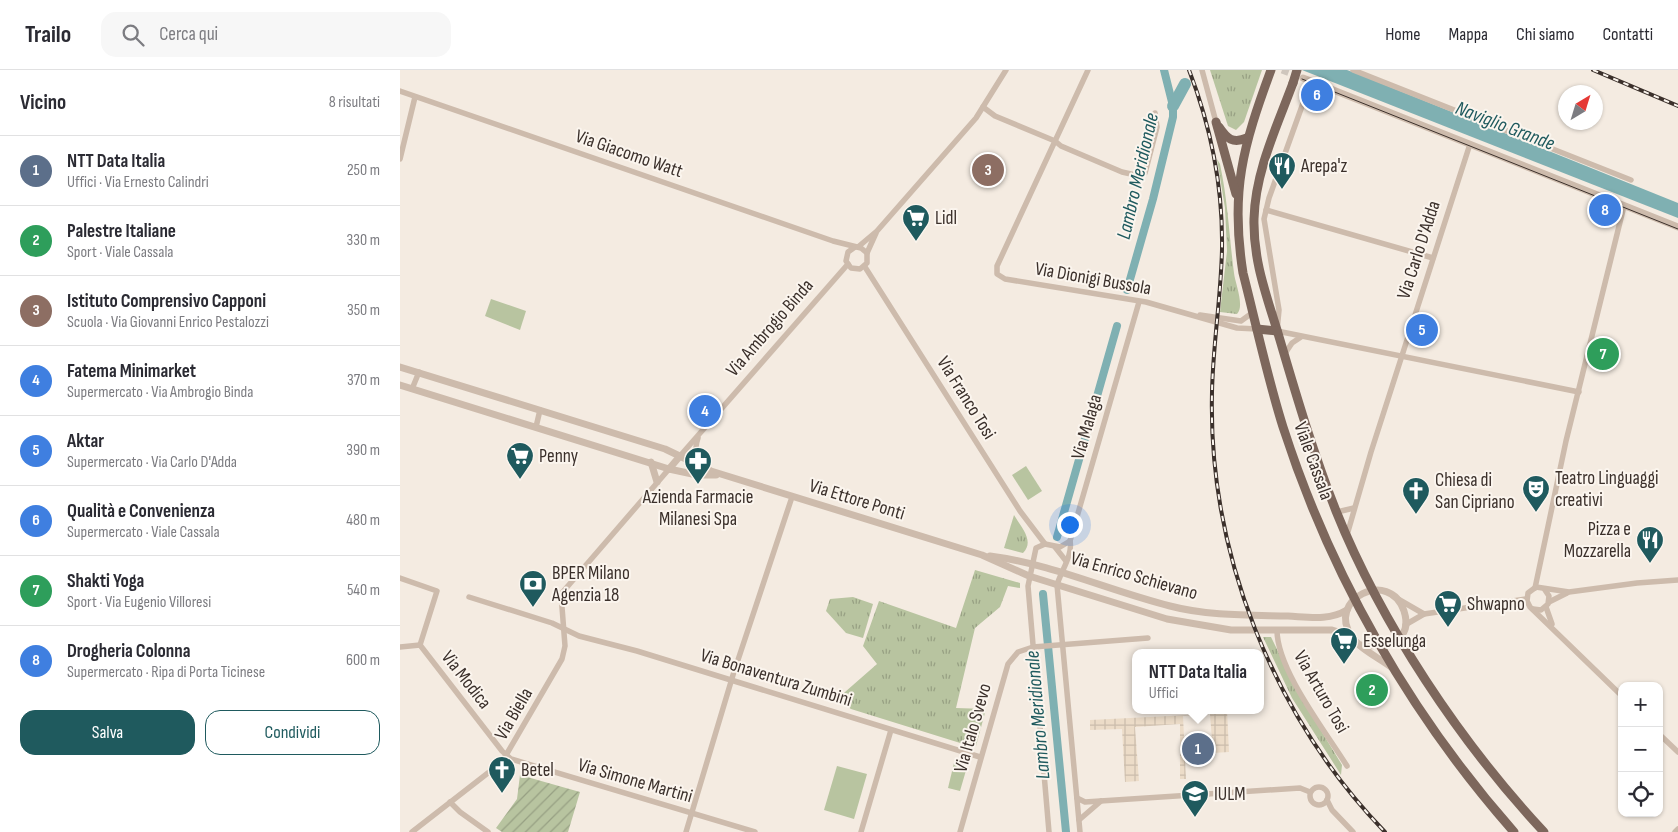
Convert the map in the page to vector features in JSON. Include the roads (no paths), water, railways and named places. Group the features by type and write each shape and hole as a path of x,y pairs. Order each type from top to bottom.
{"main road":[{"name":"Viale Cassala","path":"1271,72 1247,138 1237,196 1240,250 1252,314 1282,425 1303,484 1330,548 1354,598 1393,668 1448,751 1514,832"},
{"name":"Viale Cassala","path":"1300,74 1293,83 1264,162 1256,197 1254,239 1261,284 1310,441 1347,535 1400,637 1464,734 1508,791 1544,832"},
{"path":"1216,122 1228,139 1237,142 1247,138"},
{"path":"1216,122 1237,196"},
{"path":"1257,329 1277,331"}],"street":[{"path":"877,231 867,253 868,260 864,267 855,269 848,264 847,253 877,231 983,108 1006,70"},
{"path":"1055,141 1088,70"},
{"path":"1202,70 1216,122"},
{"path":"1354,70 1631,180"},
{"path":"1300,74 1311,81 1678,227"},
{"name":"Viale Cassala","path":"1277,331 1278,310 1266,233 1266,210 1311,81"},
{"name":"Via Giacomo Watt","path":"400,92 833,241 856,247"},
{"path":"400,159 415,97"},
{"path":"983,108 994,116 1055,141 1061,146 1122,172 1140,176 1146,172 1157,127 1155,113"},
{"name":"Via Dionigi Bussola","path":"1055,141 997,266 997,274 1005,279 1139,302 1237,328 1257,329"},
{"name":"Via Carlo D'Adda","path":"1347,535 1401,356 1470,144"},
{"path":"1535,588 1579,392 1624,206"},
{"path":"1266,210 1433,258"},
{"name":"Via Giacomo Watt","path":"833,241 847,253"},
{"path":"856,247 867,253"},
{"name":"Via Ambrogio Binda","path":"564,628 561,594 848,264"},
{"name":"Via Franco Tosi","path":"864,267 1020,511 1045,544"},
{"name":"Via Malaga","path":"1057,584 1060,572 1066,561 1070,541 1139,302"},
{"name":"Via Dionigi Bussola","path":"1185,314 1241,321 1252,314"},
{"path":"1277,331 1579,392"},
{"path":"1284,356 1292,343 1301,337"},
{"name":"Via Ettore Ponti","path":"400,367 680,456 723,475 982,555 1029,576"},
{"path":"412,389 419,372"},
{"name":"Via Ettore Ponti","path":"400,385 669,469 697,475 723,475"},
{"path":"536,427 540,410"},
{"path":"698,436 695,448 698,459 711,471"},
{"path":"651,462 657,482"},
{"path":"686,832 732,680 792,496"},
{"path":"1337,512 1354,508"},
{"path":"1049,832 1029,576 1036,548 1045,544 1055,547 1066,545 1070,541"},
{"path":"1055,547 1066,561"},
{"name":"Via Ettore Ponti","path":"982,555 1032,564"},
{"name":"Via Enrico Schievano","path":"1032,564 1194,612 1244,616 1328,617 1347,610"},
{"name":"Via Enrico Schievano","path":"1029,576 1187,624 1231,630 1336,630 1351,636"},
{"name":"Via Modica","path":"400,578 437,591 420,645"},
{"path":"1618,692 1528,604 1526,599 1528,592 1535,588 1569,592 1637,583 1678,580"},
{"path":"1057,584 1061,645 1080,832"},
{"path":"1351,636 1346,625 1347,610 1354,598 1364,592 1374,590 1390,593 1424,614"},
{"path":"1545,590 1555,630"},
{"path":"1534,609 1541,610 1547,604 1569,592"},
{"name":"Via Bonaventura Zumbini","path":"469,597 564,628 579,636 732,680 980,757"},
{"path":"1361,645 1381,646 1396,641 1400,637 1405,625 1404,611 1396,598"},
{"path":"1405,625 1424,614 1526,599"},
{"name":"Via Biella","path":"412,832 507,756 562,659 565,646 564,628"},
{"name":"Via Arturo Tosi","path":"1277,630 1279,647 1285,662 1301,692 1347,766"},
{"name":"Viale Cassala","path":"1351,636 1393,668"},
{"path":"1036,647 1148,638"},
{"name":"Via Modica","path":"400,647 420,645"},
{"name":"Via Modica","path":"420,645 507,756"},
{"name":"Via Italo Svevo","path":"960,832 980,757 1011,658 1018,652 1036,647"},
{"path":"860,832 890,730"},
{"path":"1663,738 1678,752"},
{"name":"Via Simone Martini","path":"507,756 517,762 755,832"},
{"path":"1327,800 1322,805 1314,804 1310,798 1310,792 1315,787 1321,787 1327,792 1327,800 1332,810 1353,832"},
{"path":"1077,798 1085,802 1300,788 1310,792"},
{"path":"1079,820 1101,801"},
{"path":"450,802 460,812 488,832"}],"water":[{"path":"1302,70 1347,70 1358,74 1678,203 1678,218"}],"waterway":[{"name":"Lambro Meridionale","path":"1127,290 1153,199 1173,117 1173,106 1164,70"},
{"path":"1173,106 1185,84"},
{"name":"Lambro Meridionale","path":"1057,537 1117,326"},
{"name":"Lambro Meridionale","path":"1043,594 1066,832"}],"tunnel":[{"path":"1282,70 1298,76"}],"tram line":[{"path":"1302,79 1678,229"}],"railway":[{"path":"1189,70 1204,113 1218,181 1222,249 1212,392 1214,452 1222,512 1235,571 1255,629 1280,684 1310,737 1345,786 1385,832"},
{"path":"1593,70 1678,106"}],"place":[{"name":"Qualità e Convenienza","path":"1317,95"},
{"name":"Istituto Comprensivo Capponi","path":"988,170"},
{"name":"Arepa'z","path":"1282,190"},
{"name":"Drogheria Colonna","path":"1605,210"},
{"name":"Lidl","path":"916,242"},
{"name":"Aktar","path":"1422,330"},
{"name":"Shakti Yoga","path":"1603,354"},
{"name":"Fatema Minimarket","path":"705,411"},
{"name":"Penny","path":"520,480"},
{"name":"Azienda Farmacie Milanesi Spa","path":"698,485"},
{"name":"Teatro Linguaggi creativi","path":"1536,513"},
{"name":"Chiesa di San Cipriano","path":"1416,515"},
{"name":"Pizza e Mozzarella","path":"1650,564"},
{"name":"BPER Milano Agenzia 18","path":"533,608"},
{"name":"Shwapno","path":"1448,628"},
{"name":"Esselunga","path":"1344,665"},
{"name":"Palestre Italiane","path":"1372,690"},
{"name":"NTT Data Italia","path":"1198,749"},
{"name":"Betel","path":"502,794"},
{"name":"IULM","path":"1195,818"}],"water label":[{"name":"Naviglio Grande","path":"1505,126"}]}
